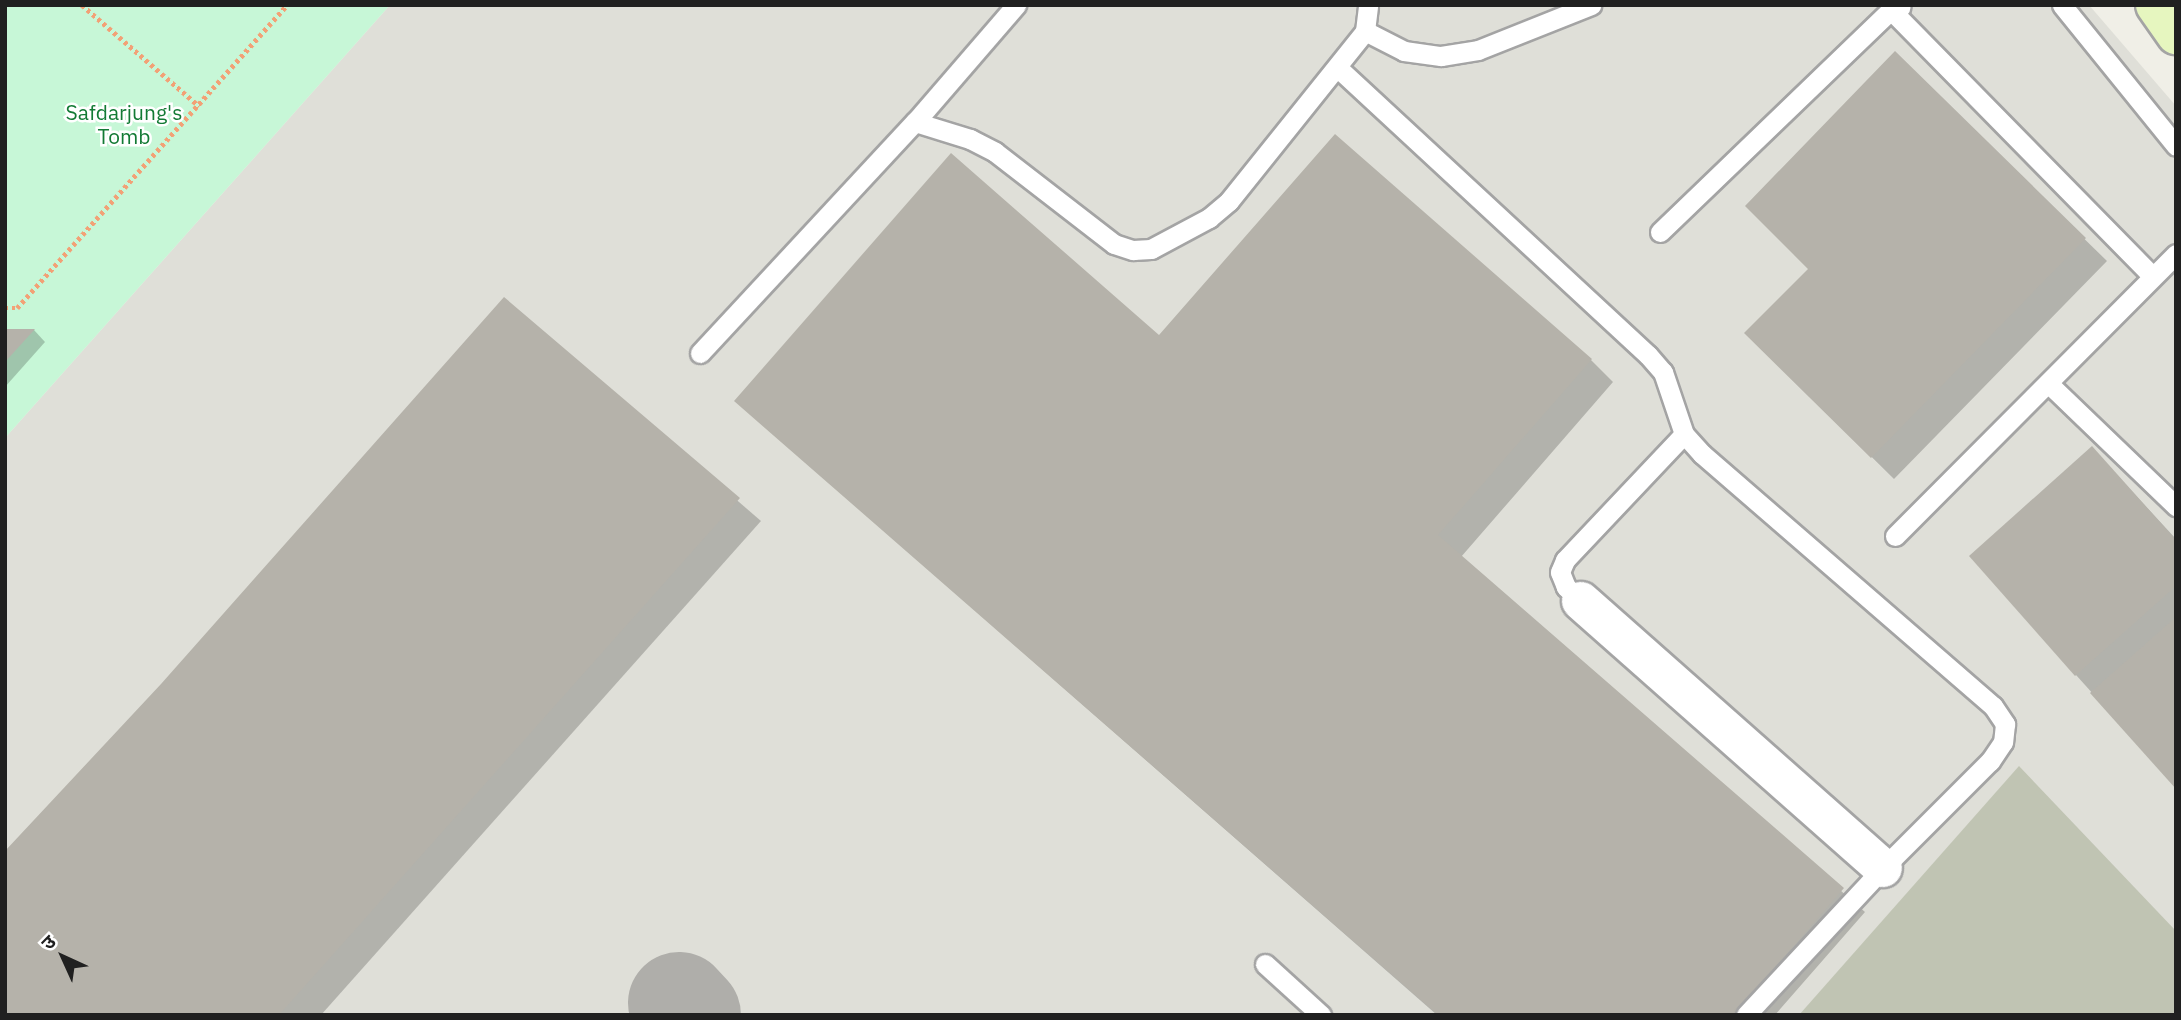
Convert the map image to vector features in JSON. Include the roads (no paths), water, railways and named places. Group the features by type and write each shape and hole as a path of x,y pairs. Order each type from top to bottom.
{"main road":[{"path":"2155,5 2176,35"}],"street":[{"path":"1581,601 1883,868"}],"lane":[{"path":"700,353 915,122 1016,5"},
{"path":"915,122 970,139 995,152 1114,244 1133,250 1151,249 1209,218 1229,201 1365,32 1368,5"},
{"path":"1365,32 1404,51 1441,56 1478,50 1591,5"},
{"path":"2062,5 2176,146"},
{"path":"1660,232 1899,7 2152,275"},
{"path":"1338,68 1648,355 1666,380 1684,434 1712,463 1993,706 2005,724 2003,742 1990,761 1883,868 1746,1015"},
{"path":"1895,536 2152,275 2176,254"},
{"path":"2048,383 2176,506"},
{"path":"1581,601 1566,587 1563,580 1560,572 1565,560 1684,434"},
{"path":"1265,964 1321,1015"}],"park label":[{"name":"Safdarjung's Tomb","path":"124,124"}]}
